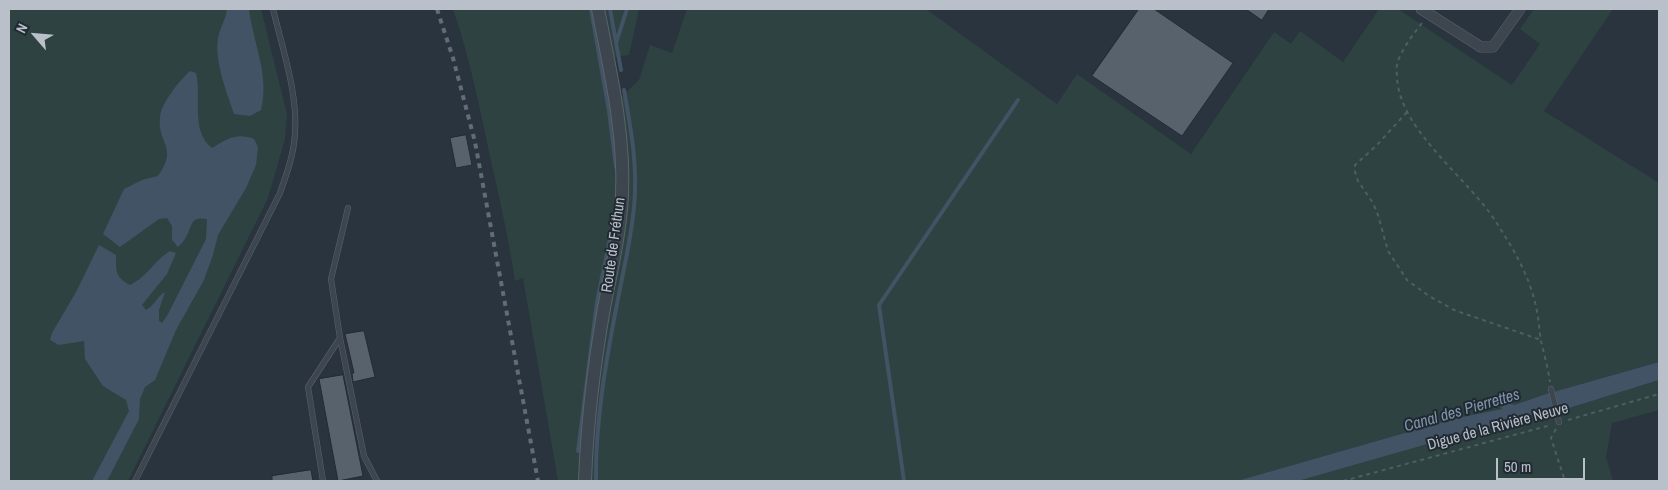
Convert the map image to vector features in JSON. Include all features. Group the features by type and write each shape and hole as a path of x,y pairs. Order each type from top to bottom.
{"street":[{"name":"Route de Fréthun","path":"585,481 596,357 618,235 622,196 620,140 612,83 598,9"},
{"path":"1428,10 1480,47 1493,47 1520,9"}],"lane":[{"path":"135,481 280,193 290,162 295,131 294,110 290,80 273,9"},
{"path":"348,208 331,279 340,338 364,456 377,481"},
{"path":"323,481 308,387 340,338"},
{"path":"1551,389 1559,422"}],"path":[{"path":"1428,10 1397,66 1397,88 1407,112 1436,152 1472,191 1497,222 1528,280 1536,307 1551,389"},
{"path":"1407,112 1355,165 1358,181 1373,203 1378,215 1388,251 1407,280 1429,296 1454,310 1541,340"},
{"name":"Digue de la Rivière Neuve","path":"1343,481 1659,394"},
{"path":"1559,422 1551,438 1566,481"}],"green space":[{"path":"9,9 261,9 287,114 285,139 268,198 128,481 9,481"},
{"path":"453,9 639,9 629,55 615,57 620,98 639,80 650,45 672,53 687,9 926,9 1057,104 1077,74 1191,154 1274,32 1291,44 1300,31 1343,62 1379,9 1398,9 1512,85 1540,44 1520,29 1534,9 1613,9 1544,111 1659,183 1659,362 1514,405 1499,404 1503,409 1457,418 1237,481 558,481 523,278 515,281 479,103 465,46"},
{"path":"1659,380 1659,410 1612,423 1606,457 1613,481 1298,481 1540,412 1550,414"}],"water":[{"path":"227,9 249,9 260,59 263,84 261,110 250,116 234,114 219,66 218,38"},
{"path":"190,71 196,73 198,82 199,123 205,141 212,148 227,139 237,136 254,139 258,147 256,165 246,188 218,235 204,280 176,330 155,380 145,387 140,399 139,419 107,481 92,481 129,411 126,400 103,386 85,359 84,341 59,345 50,340 99,245 116,255 117,273 121,279 130,285 142,277 170,251 176,253 167,274 142,305 146,310 165,292 159,310 159,321 162,323 168,314 206,239 207,219 194,220 178,247 172,240 172,226 167,218 159,219 120,247 103,234 124,189 142,180 158,176 164,166 167,152 161,134 161,111 172,92"},
{"path":"1659,362 1659,380 1550,414 1540,412 1298,481 1237,481 1457,418 1502,409 1499,403 1510,402 1514,405"}],"building":[{"path":"1139,9 1154,9 1233,63 1182,136 1092,76"},
{"path":"1246,9 1269,9 1262,20"},
{"path":"466,135 472,165 456,168 450,138"},
{"path":"364,331 375,377 353,382 352,373 354,373 345,334"},
{"path":"343,375 363,476 338,481 319,379"},
{"path":"311,470 313,481 272,481 272,476"}],"waterway":[{"path":"591,9 609,111 616,167"},
{"path":"610,9 621,70"},
{"path":"616,43 627,9"},
{"path":"596,481 597,437 605,370 629,244 634,207 634,163 624,90"},
{"path":"904,481 879,305 1018,100"},
{"path":"578,451 597,302 613,224"}],"railway":[{"path":"437,9 453,58 475,142 538,481"}],"water label":[{"name":"Canal des Pierrettes","path":"1462,411"}]}
